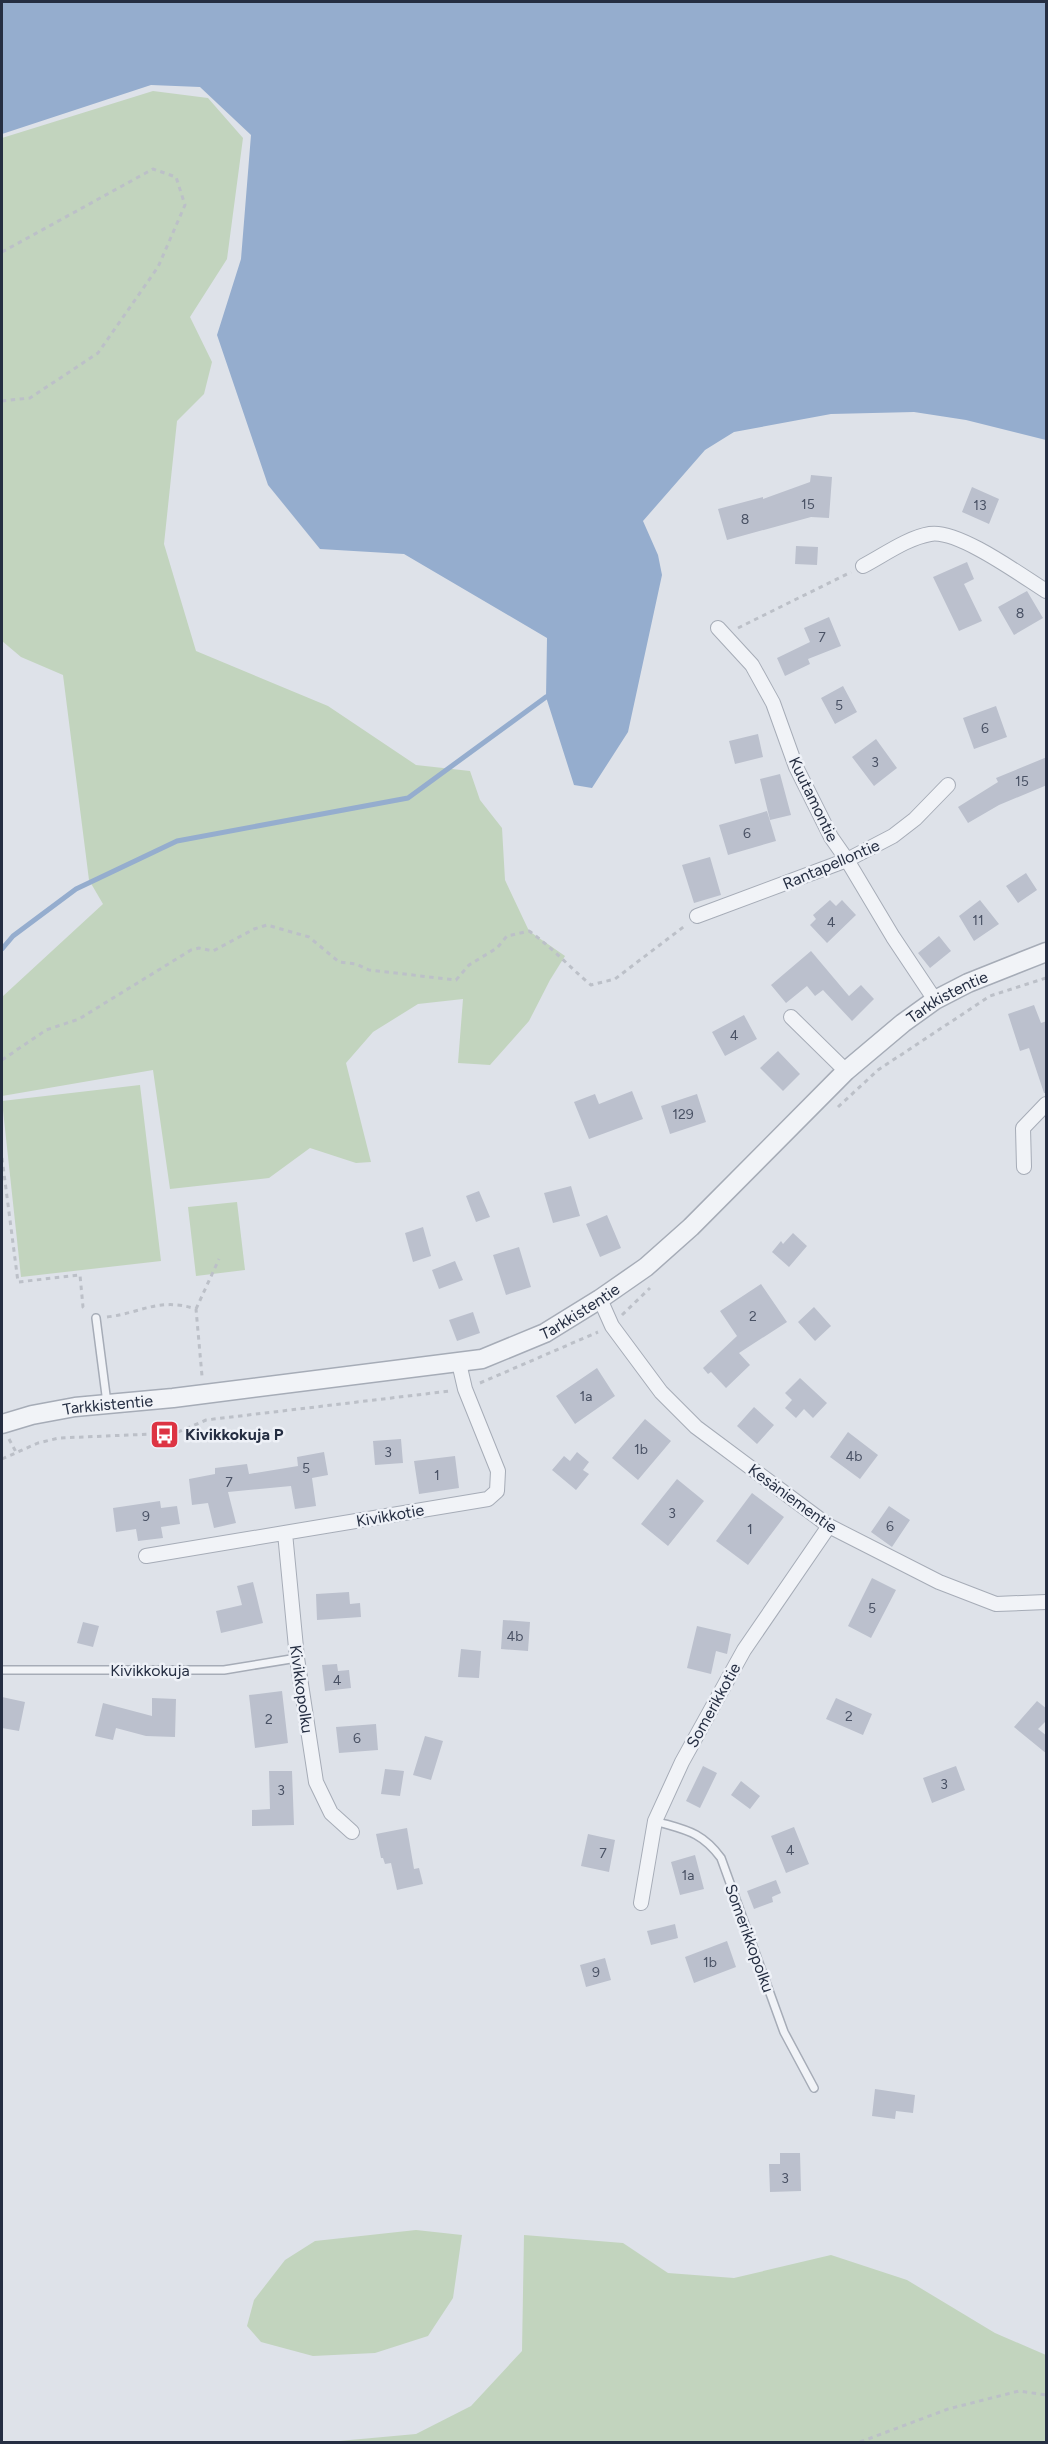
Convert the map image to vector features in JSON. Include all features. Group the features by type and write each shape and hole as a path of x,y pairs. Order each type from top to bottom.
{"street":[{"path":"863,566 922,536 940,534 981,550 1047,591"},
{"name":"Kuutamontie","path":"721,631 752,665 772,703 796,767 831,837 935,1000"},
{"name":"Rantapellontie","path":"697,916 847,860 893,836 922,812 948,785"},
{"name":"Tarkkistentie","path":"2,1424 32,1415 107,1403 204,1395 459,1363 482,1359 546,1333 646,1267 691,1227 846,1071 903,1023 935,1000 1003,967 1047,951"},
{"path":"791,1017 846,1071"},
{"path":"1024,1167 1023,1128 1047,1104"},
{"name":"Kesäniementie","path":"600,1299 612,1326 661,1392 696,1427 829,1526 939,1582 996,1604 1047,1602"},
{"name":"Kivikkotie","path":"146,1556 488,1499 497,1491 498,1471 465,1389 459,1363"},
{"name":"Somerikkotie","path":"641,1903 655,1821 682,1762 744,1650 829,1526"},
{"name":"Kivikkopolku","path":"285,1533 297,1658 316,1782 331,1813 352,1832"}],"lane":[{"path":"96,1318 107,1403"},
{"name":"Kivikkokuja","path":"2,1670 224,1670 297,1658"},
{"name":"Somerikkopolku","path":"655,1821 692,1832 708,1841 721,1858 784,2032 814,2088"}],"path":[{"path":"2,252 153,169 176,177 185,205 158,267 98,353 30,398 2,401"},
{"path":"721,631 863,566"},
{"path":"2,1060 46,1030 79,1019 191,950 199,948 213,951 254,929 267,925 309,937 339,962 356,964 369,970 456,980 469,965 497,948 507,936 529,931 552,947 570,968 591,985 615,979 697,916"},
{"path":"836,1109 878,1070 990,996 1047,978"},
{"path":"2,1158 18,1282 80,1275 83,1307 96,1318 114,1316 149,1306 180,1304 196,1309"},
{"path":"206,1420 196,1309 219,1259"},
{"path":"2,1459 38,1443 59,1438 176,1433 206,1420 465,1389 612,1326 653,1285"},
{"path":"860,2442 948,2409 1009,2393 1019,2391 1047,2395"}],"green space":[{"path":"153,91 208,98 243,138 227,259 190,317 212,362 204,394 177,421 164,544 196,651 328,706 416,765 470,771 480,800 502,828 505,880 529,931 565,956 529,1021 490,1065 458,1063 463,999 418,1004 373,1032 346,1063 371,1162 356,1163 310,1148 269,1178 170,1189 153,1070 2,1096 2,997 103,904 89,880 63,675 21,657 2,641 2,138"},
{"path":"140,1085 161,1261 21,1277 2,1101"},
{"path":"237,1202 245,1270 196,1276 188,1207"},
{"path":"416,2230 462,2235 453,2298 428,2336 375,2353 313,2356 261,2342 247,2326 254,2300 285,2260 315,2241"},
{"path":"524,2235 623,2243 668,2273 734,2278 831,2255 907,2280 995,2333 1046,2355 1046,2442 328,2442 416,2434 471,2406 522,2351"}],"water":[{"path":"2,2 1046,2 1046,440 966,420 914,412 831,414 734,432 705,450 643,521 658,555 662,575 628,732 592,788 574,785 546,697 547,638 404,554 320,549 268,485 217,335 241,259 251,135 200,87 151,85 2,134"}],"building":[{"path":"811,475 832,477 829,518 811,517 727,540 718,509 763,497 763,499 810,482"},
{"path":"972,487 999,499 989,524 962,512"},
{"path":"796,546 818,547 817,565 795,564"},
{"path":"967,562 974,579 964,584 982,621 959,631 933,577"},
{"path":"1027,591 1043,618 1014,635 998,607"},
{"path":"829,617 841,646 808,659 810,664 785,676 777,658 810,642 804,628"},
{"path":"843,686 857,712 835,724 821,698"},
{"path":"996,706 1007,737 974,749 963,718"},
{"path":"758,734 763,757 735,764 729,741"},
{"path":"876,739 897,768 874,786 852,757"},
{"path":"1047,757 1047,785 999,805 968,823 958,807 998,782 996,778"},
{"path":"780,774 791,815 770,820 760,779"},
{"path":"767,811 776,841 728,855 719,825"},
{"path":"710,857 721,895 694,903 682,865"},
{"path":"1026,873 1037,890 1018,903 1006,886"},
{"path":"830,900 836,906 842,900 856,915 827,943 810,925 816,919 813,915"},
{"path":"980,900 999,924 974,941 959,916"},
{"path":"939,936 951,951 930,968 918,953"},
{"path":"811,951 849,996 861,985 874,999 852,1021 823,990 815,996 807,986 786,1003 771,985"},
{"path":"1034,1005 1041,1023 1047,1021 1047,1093 1044,1093 1029,1048 1020,1051 1008,1014"},
{"path":"744,1015 757,1039 725,1056 712,1032"},
{"path":"778,1051 800,1074 783,1091 760,1068"},
{"path":"632,1091 643,1119 589,1139 574,1102 595,1094 599,1104"},
{"path":"697,1094 706,1122 670,1134 661,1106"},
{"path":"571,1186 580,1216 553,1223 544,1193"},
{"path":"479,1191 490,1217 476,1222 466,1196"},
{"path":"607,1215 621,1248 600,1257 586,1224"},
{"path":"423,1227 431,1256 413,1262 405,1233"},
{"path":"793,1233 807,1246 789,1267 772,1252 781,1241 783,1244"},
{"path":"519,1247 531,1287 506,1295 493,1255"},
{"path":"455,1261 463,1280 439,1289 432,1270"},
{"path":"761,1284 787,1322 739,1353 750,1365 726,1388 711,1372 708,1374 703,1368 737,1336 720,1311"},
{"path":"814,1307 831,1326 815,1341 798,1322"},
{"path":"473,1312 480,1333 457,1341 449,1320"},
{"path":"597,1368 615,1396 575,1424 556,1396"},
{"path":"800,1378 827,1403 813,1418 804,1409 796,1418 785,1408 792,1400 785,1393"},
{"path":"754,1407 774,1425 757,1444 737,1426"},
{"path":"645,1419 671,1441 638,1480 612,1458"},
{"path":"848,1432 878,1455 860,1479 830,1457"},
{"path":"401,1439 403,1463 375,1465 373,1441"},
{"path":"324,1452 328,1475 312,1478 316,1506 295,1509 291,1486 228,1492 236,1523 214,1528 208,1503 192,1505 189,1479 215,1474 215,1468 247,1464 249,1474 298,1466 297,1457"},
{"path":"577,1452 589,1462 583,1470 589,1474 576,1490 552,1470 564,1456 570,1461"},
{"path":"455,1456 459,1488 419,1494 414,1461"},
{"path":"677,1479 704,1501 668,1546 641,1524"},
{"path":"752,1493 784,1517 748,1565 716,1541"},
{"path":"160,1501 161,1508 177,1506 180,1524 161,1527 163,1538 138,1541 136,1529 116,1532 113,1508"},
{"path":"889,1506 910,1520 892,1547 871,1532"},
{"path":"872,1578 896,1590 871,1638 848,1626"},
{"path":"253,1582 263,1623 221,1633 216,1611 242,1605 237,1586"},
{"path":"349,1592 350,1604 360,1603 361,1617 317,1620 316,1594"},
{"path":"503,1620 530,1622 528,1651 501,1649"},
{"path":"83,1622 99,1626 93,1647 77,1643"},
{"path":"697,1626 731,1634 727,1654 716,1651 711,1674 687,1668"},
{"path":"461,1649 481,1651 479,1678 458,1677"},
{"path":"337,1664 338,1671 349,1670 351,1688 325,1691 322,1665"},
{"path":"282,1691 288,1743 255,1748 249,1695"},
{"path":"2,1697 25,1702 19,1731 2,1728"},
{"path":"152,1698 176,1699 175,1737 146,1736 116,1728 113,1740 95,1736 103,1703 152,1716"},
{"path":"836,1698 872,1714 863,1735 826,1719"},
{"path":"1037,1701 1047,1709 1047,1720 1038,1729 1047,1736 1047,1754 1014,1727"},
{"path":"376,1724 378,1750 339,1753 336,1727"},
{"path":"425,1736 443,1741 431,1780 413,1775"},
{"path":"703,1766 717,1773 700,1808 686,1801"},
{"path":"956,1766 965,1790 932,1803 923,1778"},
{"path":"385,1769 404,1771 400,1796 381,1794"},
{"path":"269,1771 292,1771 294,1825 252,1826 252,1810 270,1809"},
{"path":"741,1781 760,1796 750,1809 731,1795"},
{"path":"794,1827 809,1864 786,1873 771,1836"},
{"path":"407,1828 414,1869 419,1868 423,1884 397,1890 391,1863 385,1864 381,1858 376,1834"},
{"path":"588,1834 615,1840 609,1872 581,1866"},
{"path":"695,1855 704,1889 680,1895 671,1862"},
{"path":"776,1880 781,1893 772,1897 773,1902 754,1909 747,1891"},
{"path":"675,1924 678,1938 651,1945 647,1931"},
{"path":"727,1941 736,1967 694,1983 685,1957"},
{"path":"605,1958 611,1980 586,1987 580,1965"},
{"path":"875,2089 915,2095 913,2113 896,2111 895,2119 872,2116"},
{"path":"780,2153 800,2153 801,2191 770,2192 769,2164 780,2164"}],"waterway":[{"path":"2,949 13,936 76,889 177,841 408,798 546,697"}],"place":[{"name":"Kivikkokuja P","path":"164,1434"}]}
